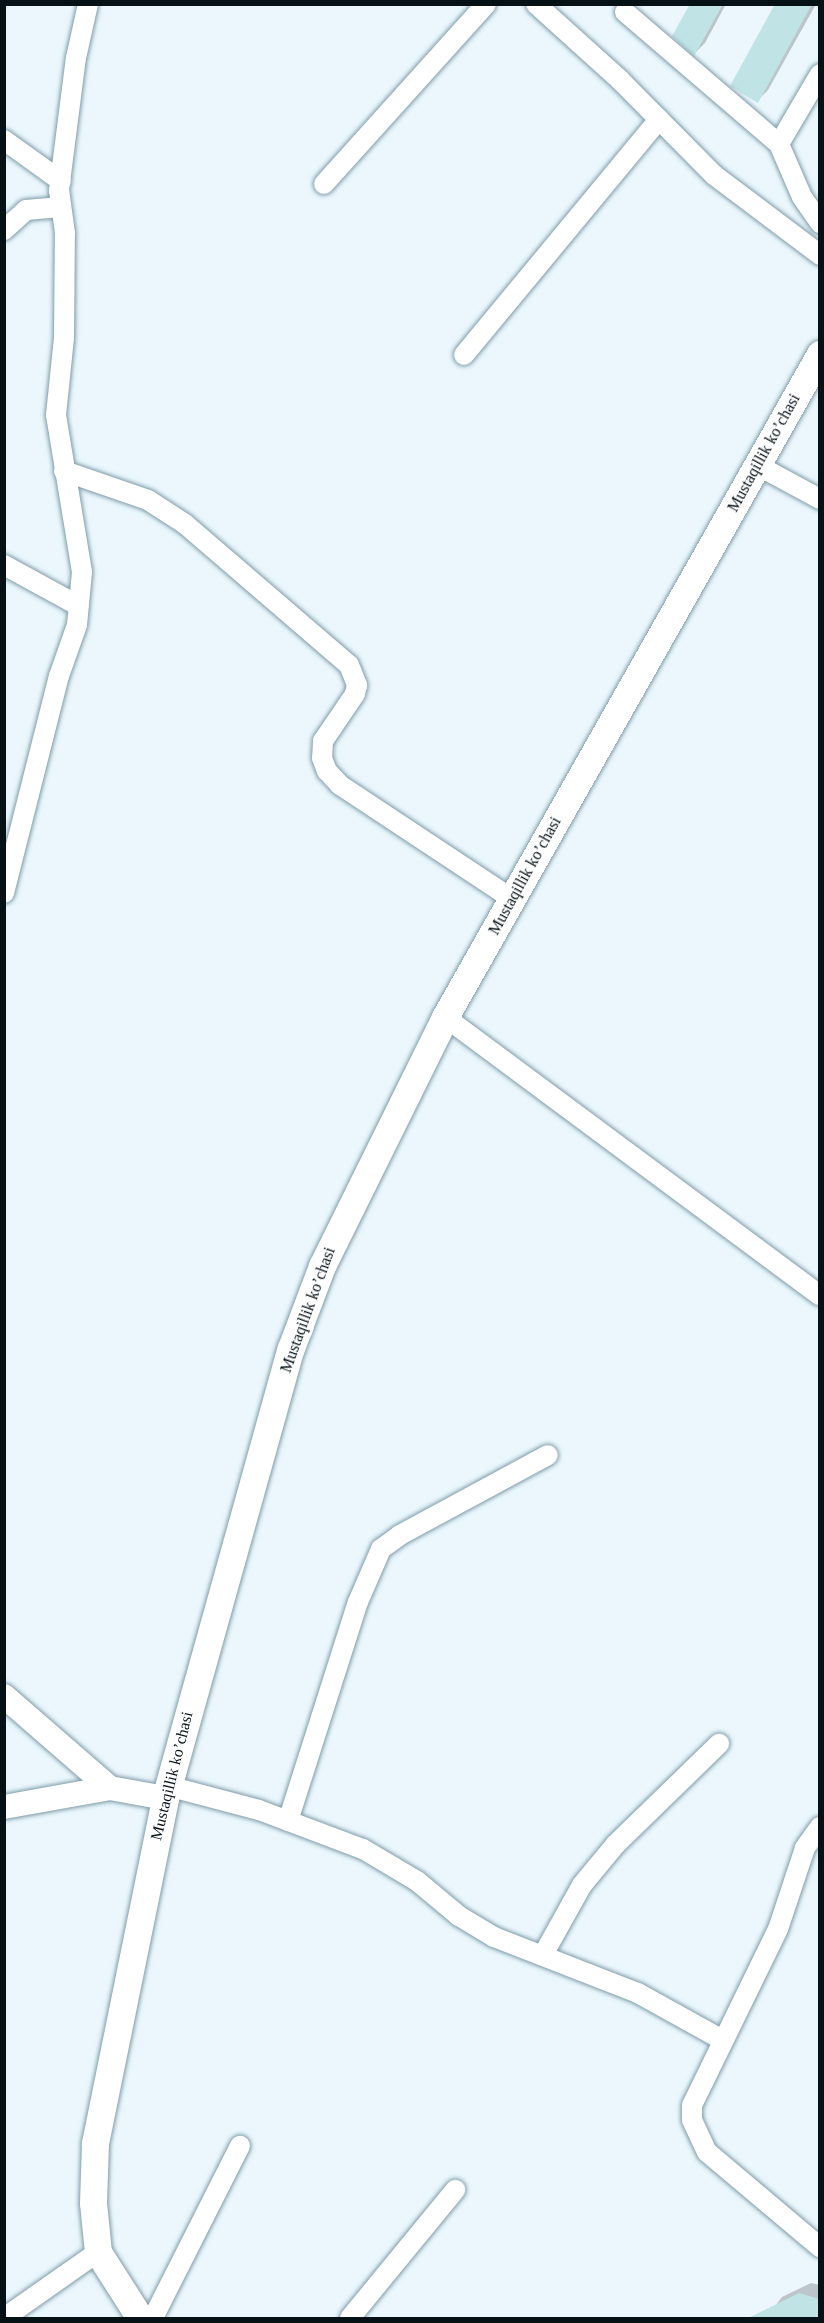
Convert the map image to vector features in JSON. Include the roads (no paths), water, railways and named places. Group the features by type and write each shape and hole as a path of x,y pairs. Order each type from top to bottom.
{"main road":[{"name":"Mustaqillik ko’chasi","path":"140,2319 98,2252 93,2204 95,2144 166,1792 291,1348 322,1266 445,1017 819,354"}],"street":[{"path":"4,893 59,676 77,625 79,606 82,572 56,415 64,338 64,233 61,181 76,58 88,4"},
{"path":"324,184 486,4"},
{"path":"536,4 659,119 714,175 819,255"},
{"path":"625,12 779,144 802,197 819,223"},
{"path":"779,144 819,74"},
{"path":"464,354 659,119"},
{"path":"4,140 61,181"},
{"path":"4,230 26,210 61,207"},
{"path":"757,465 819,499"},
{"path":"64,471 148,500 185,524 350,665 357,685 355,694 323,741 322,758 327,771 340,785 512,899"},
{"path":"4,565 79,606"},
{"path":"445,1017 819,1296"},
{"path":"288,1821 358,1602 381,1549 399,1535 548,1455"},
{"path":"4,1696 110,1788"},
{"path":"543,1955 582,1885 609,1852 645,1812 718,1744"},
{"path":"4,1807 110,1788 166,1792 288,1821 363,1849 417,1881 459,1916 494,1937 638,1993 721,2039"},
{"path":"819,1827 805,1848 777,1929 721,2039 692,2105 695,2134 707,2152 819,2247"},
{"path":"153,2319 240,2146"},
{"path":"350,2319 455,2190"},
{"path":"4,2318 98,2252"}]}
